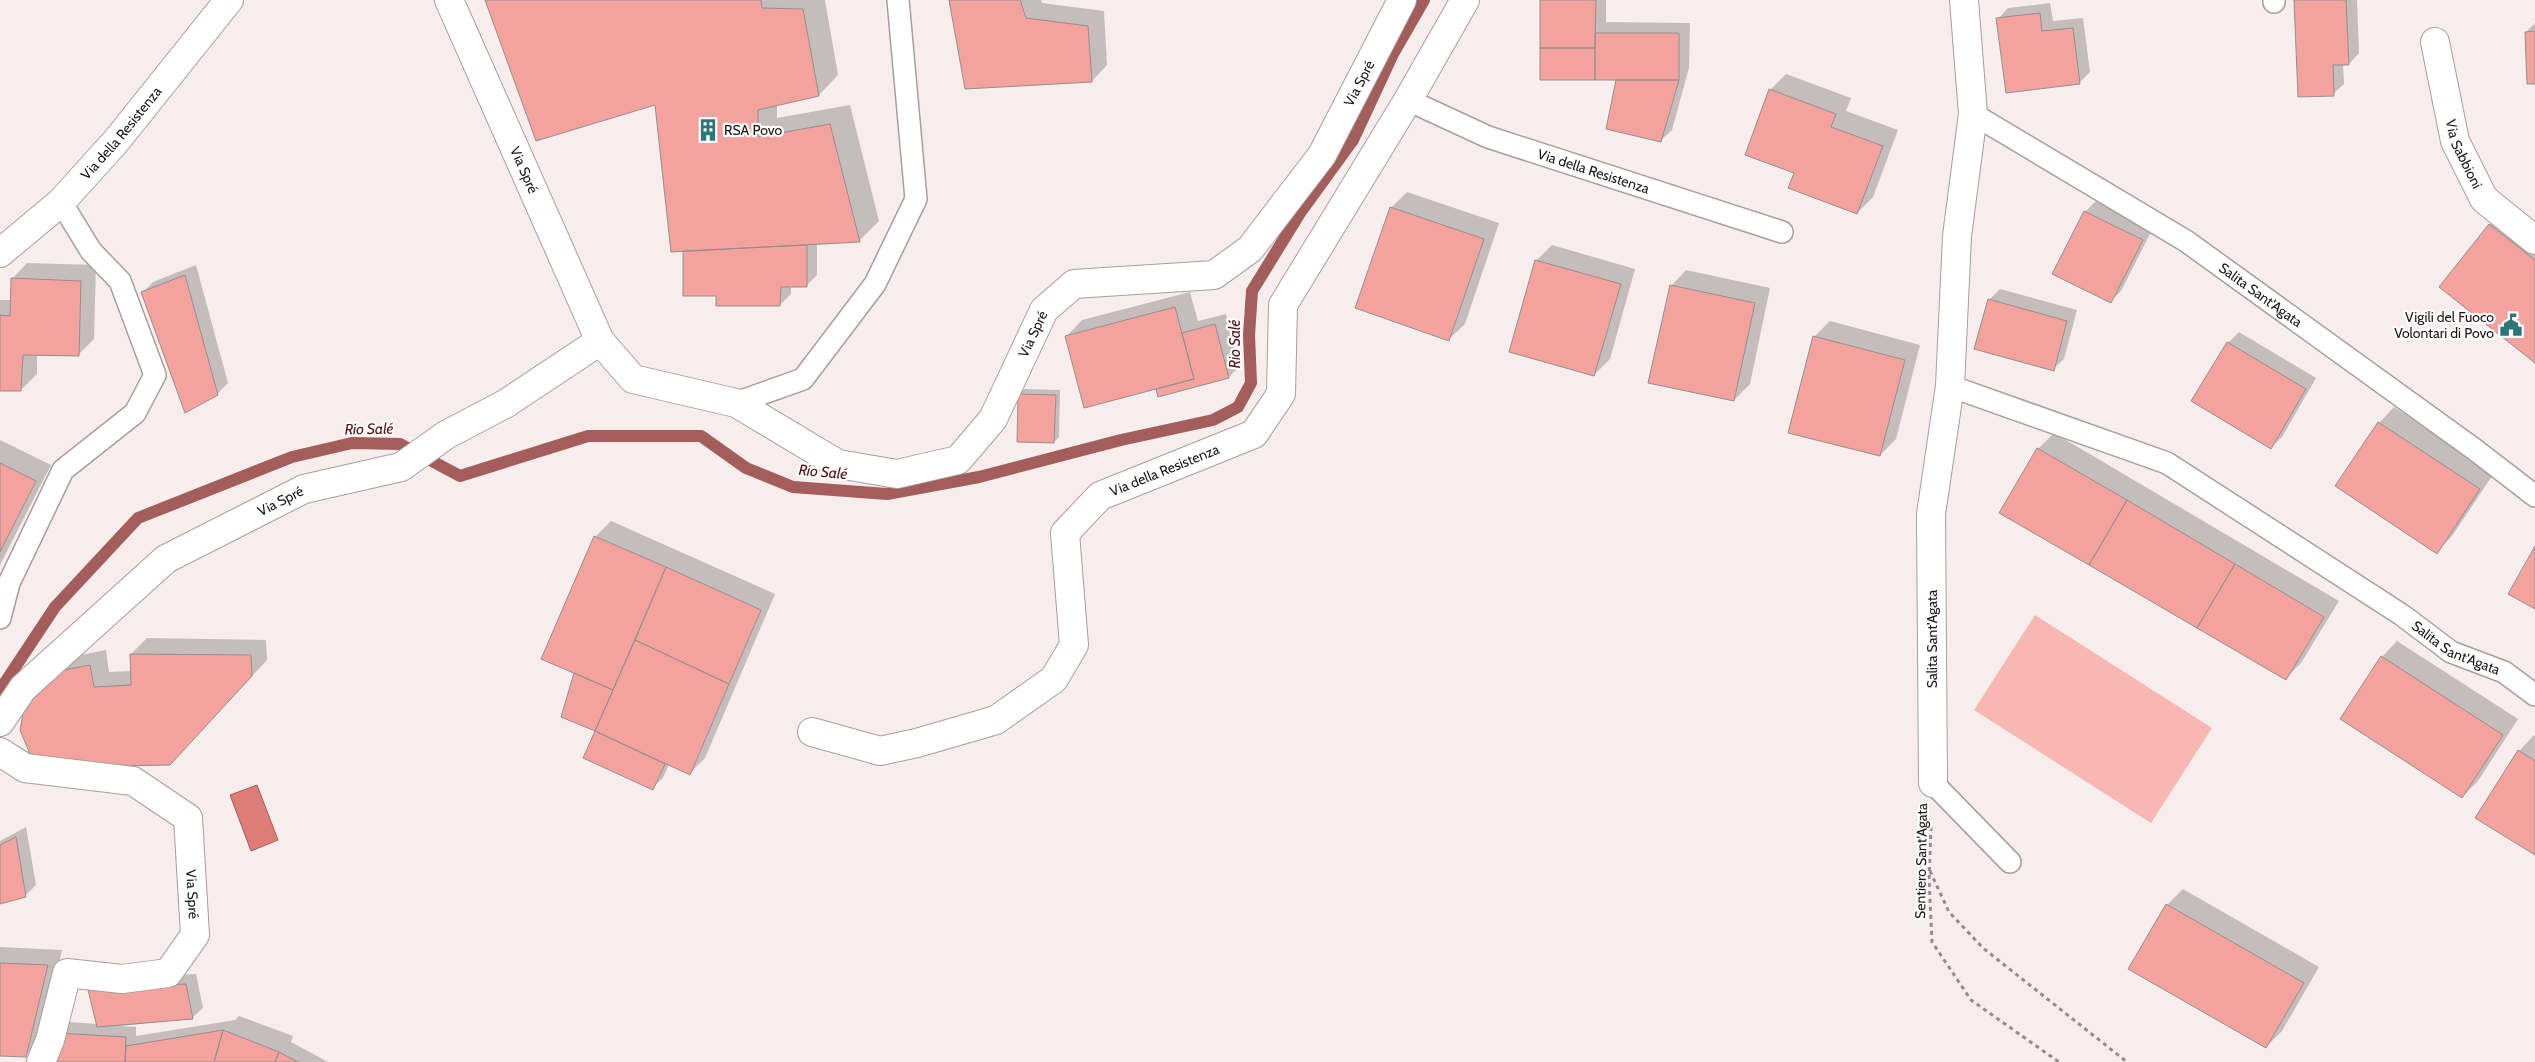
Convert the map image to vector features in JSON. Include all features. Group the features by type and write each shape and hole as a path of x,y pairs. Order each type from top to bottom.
{"street":[{"name":"Via della Resistenza","path":"1,250 61,202 118,140 229,0"},
{"name":"Via Spré","path":"449,0 600,341 633,379 736,402 838,464 897,474 958,460 993,419 1044,310 1074,284 1214,275 1250,249 1322,155 1402,0"},
{"name":"Via della Resistenza","path":"812,732 880,751 917,743 996,720 1054,679 1074,645 1065,533 1100,496 1254,434 1281,394 1283,305 1408,100 1465,0"},
{"name":"Salita Sant'Agata","path":"1933,782 1931,514 1950,386 1957,236 1974,114 1964,0"},
{"name":"Via Sabbioni","path":"2435,42 2455,141 2484,199 2535,240"},
{"name":"Via Spré","path":"0,719 23,688 166,559 304,489 401,467 446,435 505,404 600,341"},
{"name":"Via Spré","path":"0,752 25,768 133,781 188,818 194,936 168,972 122,979 68,973 50,1040 41,1062"}],"lane":[{"path":"736,402 803,379 875,284 916,199 898,0"},
{"name":"Via della Resistenza","path":"1408,100 1488,138 1782,232"},
{"name":"Salita Sant'Agata","path":"1974,114 2186,241 2466,443 2535,496"},
{"path":"0,618 9,583 63,470 134,413 155,375 120,281 91,250 61,202"},
{"name":"Salita Sant'Agata","path":"1950,386 2167,463 2402,615 2451,652 2504,672 2535,695"},
{"path":"1933,782 2010,862"}],"path":[{"name":"Sentiero Sant'Agata","path":"1933,782 1929,868 1932,942 1971,1000 2058,1062"},
{"path":"1929,868 1949,912 1983,948 2127,1062"}],"shaded area":[{"path":"2035,615 2212,728 2151,823 1974,710"},
{"path":"257,785 278,840 251,851 230,795"}],"building":[{"name":"RSA Povo","path":"485,0 761,0 762,8 803,9 819,96 758,110 758,137 830,124 860,242 671,252 655,105 536,141"},
{"path":"949,0 1020,0 1026,18 1088,26 1092,82 965,89"},
{"path":"1540,0 1596,0 1595,48 1540,48"},
{"path":"2294,0 2346,0 2349,65 2333,65 2334,96 2298,97"},
{"path":"2040,13 2042,31 2073,28 2080,84 2006,93 1996,18"},
{"path":"2535,31 2535,84 2527,84 2525,32"},
{"path":"1595,33 1679,33 1679,80 1595,80"},
{"path":"1540,48 1595,48 1595,80 1540,80"},
{"path":"1616,80 1679,80 1661,142 1606,129"},
{"path":"1769,89 1836,114 1831,127 1883,146 1857,214 1788,188 1794,173 1745,155"},
{"path":"1390,207 1484,239 1449,341 1355,308"},
{"path":"2084,211 2143,240 2111,303 2052,274"},
{"name":"Vigili del Fuoco Volontari di Povo","path":"2489,224 2535,260 2535,363 2439,287"},
{"path":"807,245 807,287 781,287 780,306 716,306 716,296 683,296 683,251"},
{"path":"1535,260 1621,284 1594,376 1509,352"},
{"path":"185,275 218,395 185,413 141,292"},
{"path":"11,278 81,281 79,356 23,355 21,391 0,391 0,315 10,316"},
{"path":"1670,285 1755,303 1734,401 1648,383"},
{"path":"1988,299 2067,321 2054,371 1974,349"},
{"path":"1175,307 1194,379 1084,408 1065,336"},
{"path":"1215,324 1229,378 1158,397 1156,389 1194,379 1182,333"},
{"path":"1813,336 1905,360 1880,456 1788,433"},
{"path":"2227,342 2306,389 2271,449 2191,401"},
{"path":"1018,394 1056,395 1054,443 1017,442"},
{"path":"2378,422 2480,489 2437,554 2335,486"},
{"path":"2037,448 2127,500 2089,565 1999,513"},
{"path":"0,463 36,481 0,552"},
{"path":"2127,500 2235,564 2197,628 2089,565"},
{"path":"594,536 666,567 613,690 541,659"},
{"path":"2535,546 2535,609 2508,594"},
{"path":"2235,564 2324,617 2286,680 2197,628"},
{"path":"666,567 761,610 729,684 635,640"},
{"path":"635,640 729,684 690,775 595,731"},
{"path":"130,654 251,655 252,676 170,765 51,767 30,754 20,730 26,697 59,671 90,665 94,687 131,685"},
{"path":"2381,656 2503,735 2462,798 2340,719"},
{"path":"574,673 613,690 595,731 561,717"},
{"path":"595,731 665,764 653,790 583,758"},
{"path":"2518,750 2535,761 2535,855 2475,818"},
{"path":"16,837 26,897 0,904 0,845"},
{"path":"2166,904 2304,983 2266,1048 2128,969"},
{"path":"0,963 48,965 26,1057 0,1056"},
{"path":"186,984 193,1019 97,1027 88,990"},
{"path":"223,1030 279,1052 275,1062 214,1062"},
{"path":"223,1030 214,1062 125,1062 126,1046"},
{"path":"57,1033 126,1037 125,1062 46,1062"},
{"path":"279,1052 298,1062 275,1062"}],"waterway":[{"name":"Rio Salé","path":"0,690 55,607 138,518 292,457 352,443 400,444 460,476 588,436 701,436 746,468 793,487 887,494 979,477 1121,440 1213,420 1238,407 1251,383 1249,335 1252,291 1300,213 1353,140 1393,54 1424,0"}],"place":[{"name":"RSA Povo","path":"708,130"},
{"name":"Vigili del Fuoco Volontari di Povo","path":"2511,325"}]}
